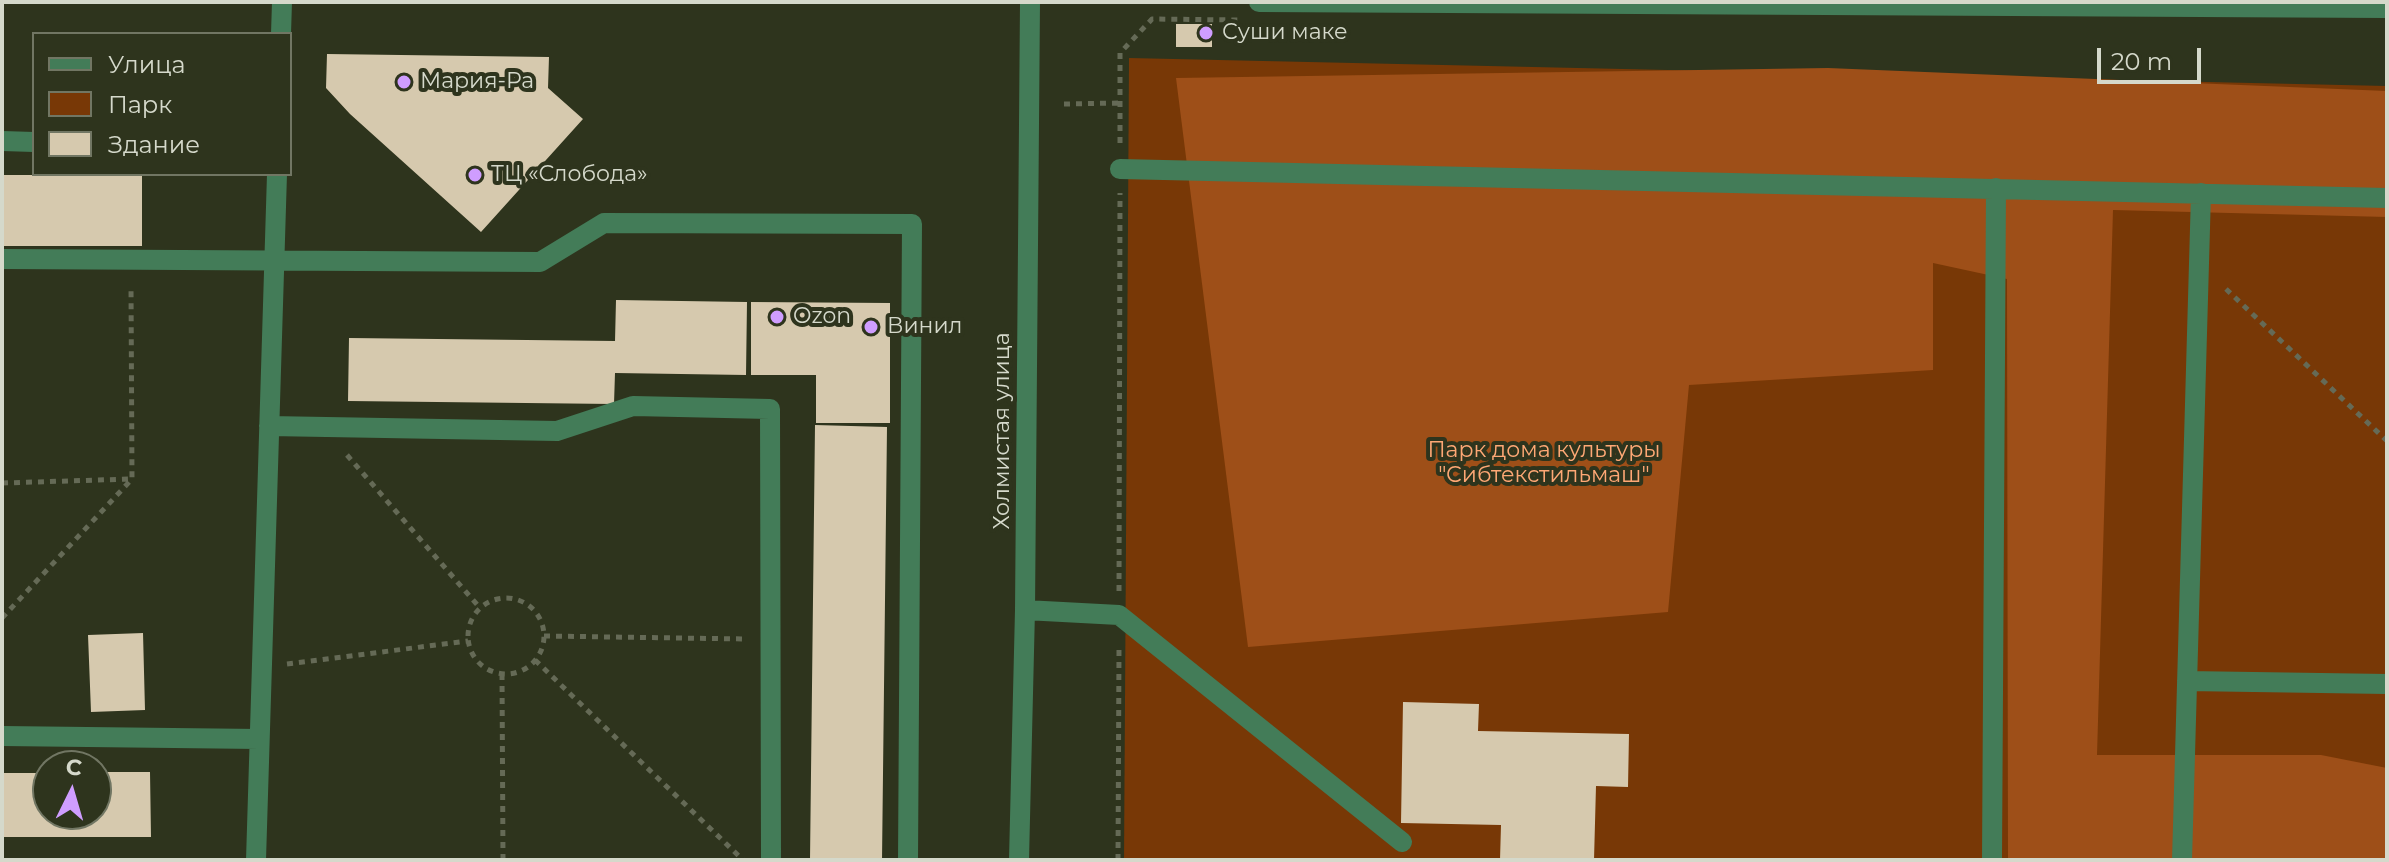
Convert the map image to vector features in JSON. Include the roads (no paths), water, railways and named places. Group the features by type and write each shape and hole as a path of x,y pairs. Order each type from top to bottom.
{"street":[{"path":"281,32 282,2"},
{"name":"Холмистая улица","path":"1019,860 1025,610 1030,2"},
{"path":"1259,2 2387,8"},
{"path":"2,141 32,142"},
{"path":"1120,169 2387,198"},
{"path":"256,860 277,176"},
{"path":"1992,860 1996,188"},
{"path":"2182,860 2201,193"},
{"path":"2,259 540,262 604,223 912,224 908,860"},
{"path":"269,426 557,431 633,406 770,409 771,860"},
{"path":"1025,610 1119,615 1402,842"},
{"path":"2187,681 2387,684"},
{"path":"2,736 259,739"}],"place":[{"name":"Суши маке","path":"1206,33"},
{"name":"Мария-Ра","path":"404,82"},
{"name":"ТЦ «Слобода»","path":"475,175"},
{"name":"Ozon","path":"777,317"},
{"name":"Винил","path":"871,327"}],"park label":[{"name":"Парк дома культуры \"Сибтекстильмаш\"","path":"1544,464"}]}
